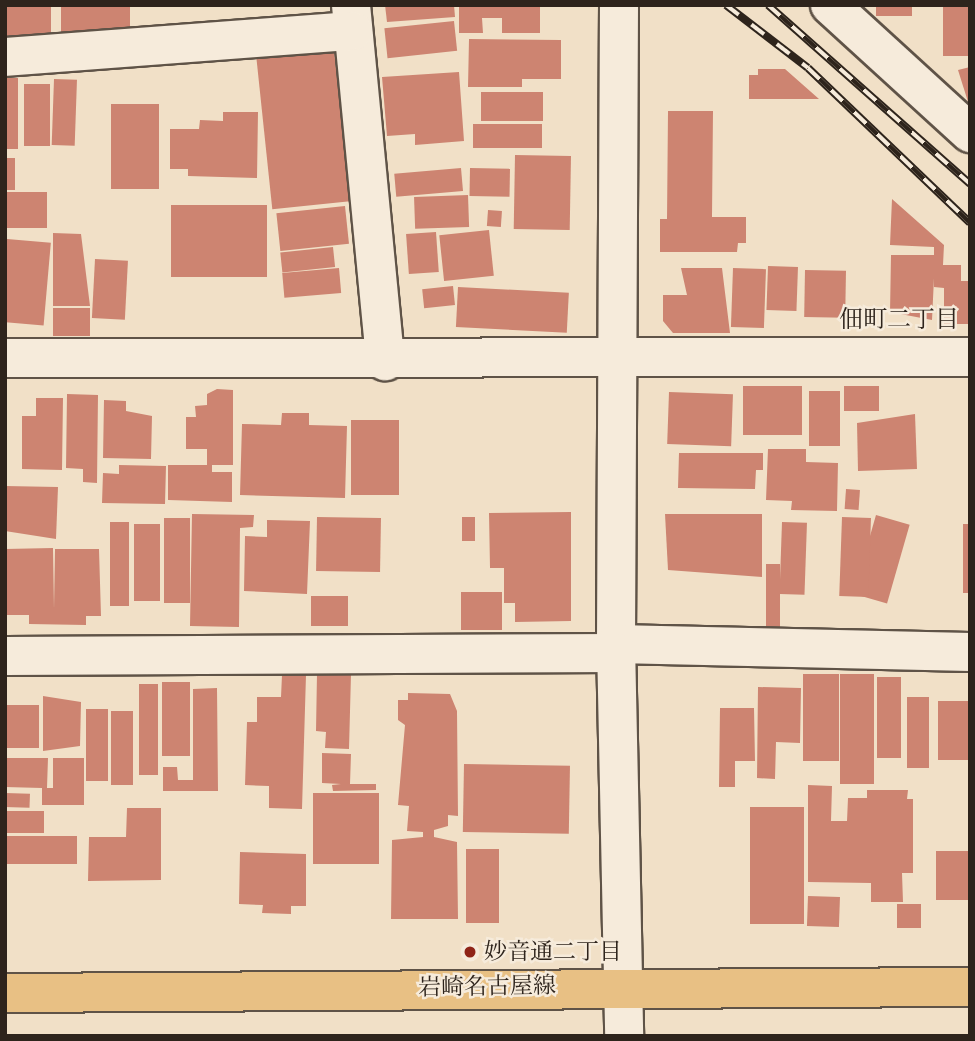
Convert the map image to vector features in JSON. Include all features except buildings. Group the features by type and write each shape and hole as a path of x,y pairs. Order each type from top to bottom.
{"main road":[{"name":"岩崎名古屋線","path":"5,993 622,985 970,987"}],"street":[{"path":"597,5 600,191 619,288"},
{"path":"619,5 616,648 624,1036"},
{"path":"830,5 970,133"},
{"path":"5,57 352,18 385,361"},
{"path":"5,359 385,361 414,354 970,357"},
{"path":"5,656 616,648 970,652"}],"railway":[{"path":"726,5 808,68 970,223"},
{"path":"768,5 970,184"}],"place":[{"name":"妙音通二丁目","path":"470,952"}],"district":[{"name":"佃町二丁目","path":"899,320"}]}
